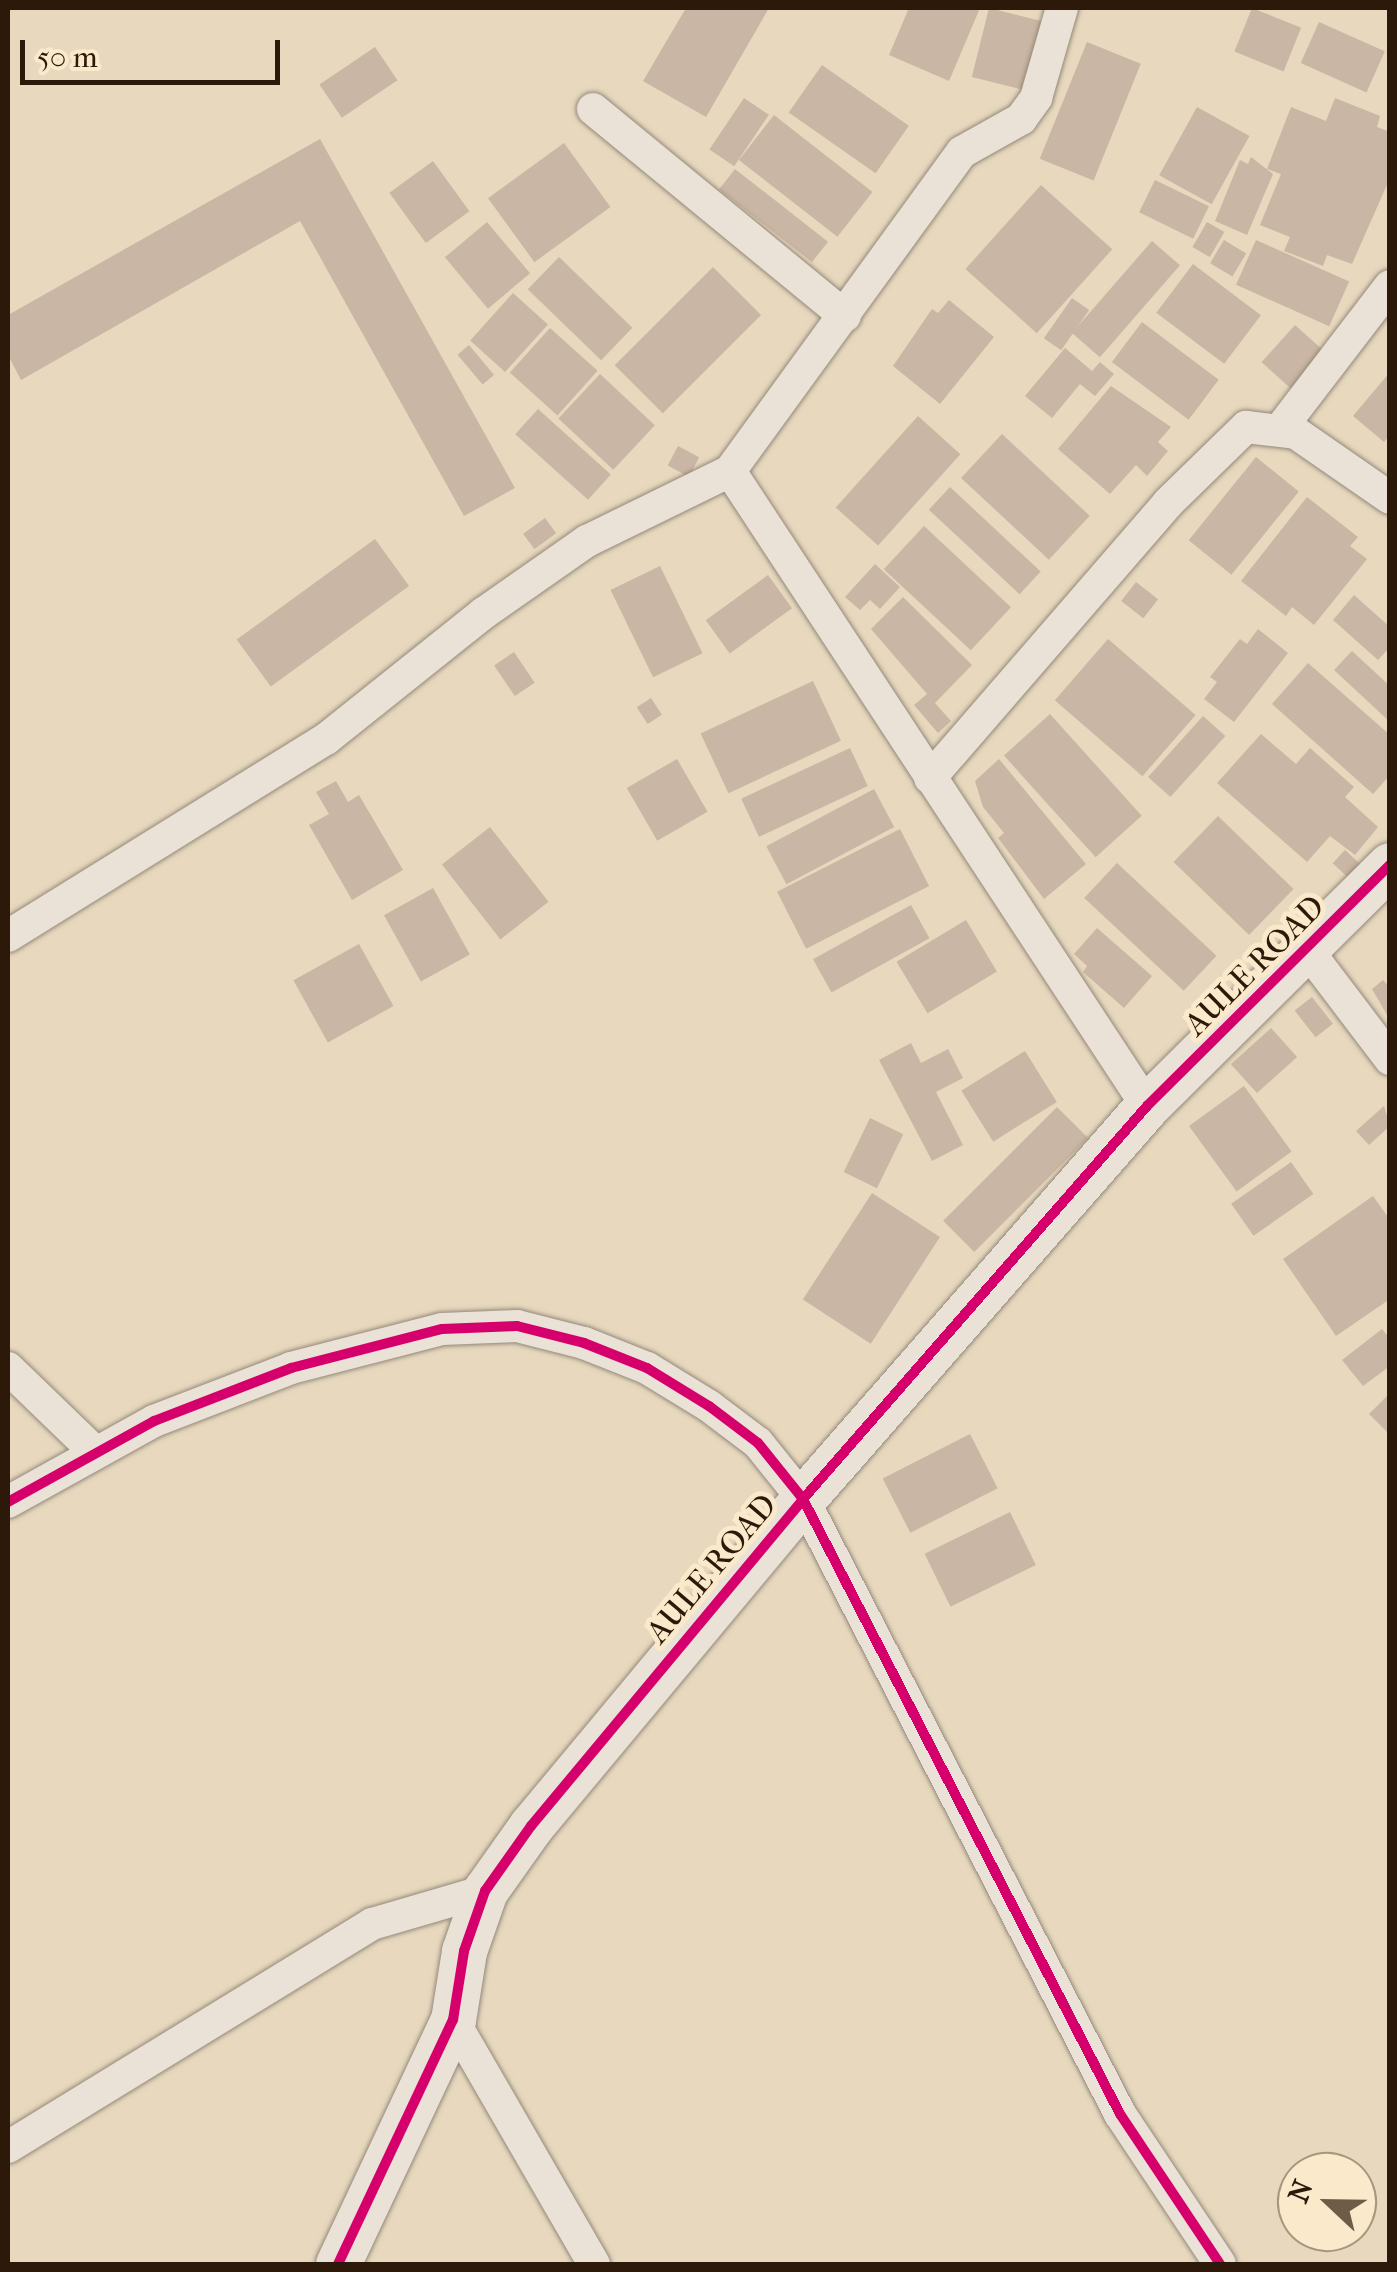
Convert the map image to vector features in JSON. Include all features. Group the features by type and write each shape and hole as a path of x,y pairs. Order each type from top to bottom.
{"street":[{"path":"8,936 326,739 484,613 587,541 730,471 962,152 1021,119 1036,98 1062,8"},
{"path":"592,110 845,316"},
{"path":"1282,428 1390,286"},
{"path":"930,778 1208,460 1246,428 1282,428 1390,498"},
{"path":"730,471 1146,1106"},
{"name":"AULE ROAD","path":"338,2264 453,2020 464,1950 485,1891 803,1499 1146,1106 1390,865"},
{"path":"1308,950 1390,1059"},
{"path":"8,1502 154,1421 291,1368 442,1329 517,1326 647,1368 710,1406 758,1443 803,1499 1120,2114 1220,2264"},
{"path":"8,1368 96,1453"},
{"path":"8,2147 372,1924 485,1891"},
{"path":"453,2020 594,2264"}],"building":[{"path":"686,8 769,8 706,117 643,81"},
{"path":"909,8 980,8 949,81 889,55"},
{"path":"989,8 1049,23 1032,92 972,77"},
{"path":"1252,8 1301,28 1284,71 1234,52"},
{"path":"1319,22 1385,51 1366,92 1301,63"},
{"path":"1087,42 1141,64 1094,181 1040,159"},
{"path":"375,47 397,80 342,118 319,84"},
{"path":"822,65 909,126 876,173 789,113"},
{"path":"744,98 769,115 734,166 709,149"},
{"path":"1335,98 1380,116 1377,127 1390,132 1390,178 1352,264 1327,255 1323,266 1284,251 1290,237 1260,225 1281,174 1267,169 1291,107 1326,121"},
{"path":"1197,107 1249,136 1212,204 1159,175"},
{"path":"774,115 873,192 837,237 739,160"},
{"path":"320,139 515,488 464,516 300,221 21,380 8,355 8,315"},
{"path":"564,143 610,207 534,262 488,198"},
{"path":"1251,157 1273,174 1247,235 1215,221 1240,160 1248,164"},
{"path":"433,161 469,211 426,243 389,193"},
{"path":"735,169 828,242 812,262 719,189"},
{"path":"1155,180 1209,206 1193,239 1139,212"},
{"path":"1041,185 1112,249 1037,333 965,269"},
{"path":"487,222 530,273 488,309 445,257"},
{"path":"1207,222 1224,232 1210,257 1192,247"},
{"path":"1224,240 1246,253 1232,277 1210,263"},
{"path":"1256,240 1349,281 1329,326 1236,285"},
{"path":"1152,241 1180,265 1100,357 1072,333"},
{"path":"559,257 632,328 601,360 528,289"},
{"path":"1193,264 1261,315 1224,364 1156,313"},
{"path":"713,267 761,315 663,413 615,365"},
{"path":"513,293 548,324 505,372 470,341"},
{"path":"1072,298 1089,310 1061,350 1044,338"},
{"path":"949,300 994,337 940,404 893,366 932,309 938,313"},
{"path":"1142,322 1219,380 1189,420 1112,362"},
{"path":"1295,325 1325,352 1291,389 1262,362"},
{"path":"550,328 598,371 557,415 510,373"},
{"path":"469,345 494,375 483,385 458,355"},
{"path":"1065,348 1092,371 1100,362 1114,374 1095,396 1080,384 1052,418 1025,396"},
{"path":"1390,372 1390,435 1384,442 1353,416"},
{"path":"600,374 655,425 613,470 558,419"},
{"path":"1111,386 1171,427 1158,442 1168,451 1147,476 1136,465 1110,494 1058,449"},
{"path":"538,409 611,475 588,500 515,434"},
{"path":"918,416 960,454 878,546 836,507"},
{"path":"1002,434 1090,516 1049,560 961,478"},
{"path":"678,446 699,457 689,477 668,465"},
{"path":"1256,457 1299,492 1231,575 1189,540"},
{"path":"950,487 1041,572 1020,594 929,510"},
{"path":"1307,497 1358,537 1350,546 1367,559 1314,625 1292,607 1286,616 1241,581"},
{"path":"545,518 556,533 534,549 523,534"},
{"path":"924,526 1011,607 971,650 884,569"},
{"path":"375,539 409,586 271,686 237,640"},
{"path":"875,564 900,587 880,609 870,600 860,610 845,597"},
{"path":"660,566 703,653 653,677 611,590"},
{"path":"768,575 792,608 730,653 706,620"},
{"path":"1136,582 1158,599 1143,618 1121,601"},
{"path":"1354,595 1390,627 1390,647 1378,660 1333,620"},
{"path":"903,597 972,665 935,703 951,721 938,733 914,705 927,694 871,629"},
{"path":"1258,629 1288,653 1234,722 1204,699 1217,682 1210,677 1240,639 1247,644"},
{"path":"1108,639 1196,715 1142,776 1055,700"},
{"path":"1352,651 1390,686 1390,722 1334,670"},
{"path":"514,652 535,683 515,696 494,665"},
{"path":"1308,663 1390,735 1390,775 1373,794 1272,704"},
{"path":"813,681 841,741 729,793 701,733"},
{"path":"651,698 662,715 648,724 637,707"},
{"path":"1050,714 1142,816 1096,857 1004,755"},
{"path":"1203,716 1225,736 1170,797 1148,777"},
{"path":"1261,734 1296,764 1310,748 1354,787 1345,797 1378,827 1355,855 1330,836 1307,862 1217,783"},
{"path":"850,748 868,786 759,837 741,799"},
{"path":"677,759 708,812 657,841 627,788"},
{"path":"999,759 1086,864 1044,899 998,838 1004,833 983,807 975,781"},
{"path":"336,781 348,802 359,795 403,870 352,900 309,825 329,814 316,792"},
{"path":"874,789 894,827 786,884 766,846"},
{"path":"1218,816 1294,889 1249,935 1174,862"},
{"path":"490,827 548,902 500,939 442,865"},
{"path":"900,829 929,886 806,949 777,892"},
{"path":"1345,850 1363,867 1351,880 1333,863"},
{"path":"1117,863 1216,956 1184,991 1084,898"},
{"path":"433,888 470,954 421,982 384,915"},
{"path":"911,905 929,938 831,993 813,959"},
{"path":"966,920 997,971 927,1013 897,962"},
{"path":"1097,928 1152,976 1124,1008 1083,972 1087,966 1074,954"},
{"path":"359,944 393,1006 328,1042 293,980"},
{"path":"1383,980 1390,988 1390,1020 1372,989"},
{"path":"1312,997 1333,1024 1316,1037 1295,1011"},
{"path":"1271,1028 1297,1057 1257,1093 1231,1064"},
{"path":"911,1043 921,1063 948,1049 963,1078 936,1092 963,1145 932,1161 879,1060"},
{"path":"1025,1051 1057,1102 993,1142 961,1091"},
{"path":"1244,1086 1292,1152 1237,1191 1189,1126"},
{"path":"1384,1106 1390,1126 1369,1145 1356,1131"},
{"path":"1057,1107 1088,1138 974,1252 943,1221"},
{"path":"870,1118 903,1134 877,1188 844,1172"},
{"path":"1291,1162 1313,1194 1254,1236 1231,1204"},
{"path":"872,1193 940,1237 871,1344 803,1300"},
{"path":"1373,1196 1390,1220 1390,1299 1336,1336 1283,1259"},
{"path":"1382,1329 1390,1339 1390,1366 1363,1386 1342,1360"},
{"path":"1390,1393 1390,1435 1369,1414"},
{"path":"970,1434 998,1488 910,1533 883,1478"},
{"path":"1010,1512 1036,1565 950,1607 925,1554"}],"cycle path":[{"path":"338,2264 453,2020 464,1951 485,1891 531,1826 803,1499 1147,1106 1390,865"},
{"path":"8,1502 154,1421 291,1368 442,1329 517,1326 584,1343 647,1368 709,1406 758,1443 803,1499 1120,2114 1220,2264"}]}
